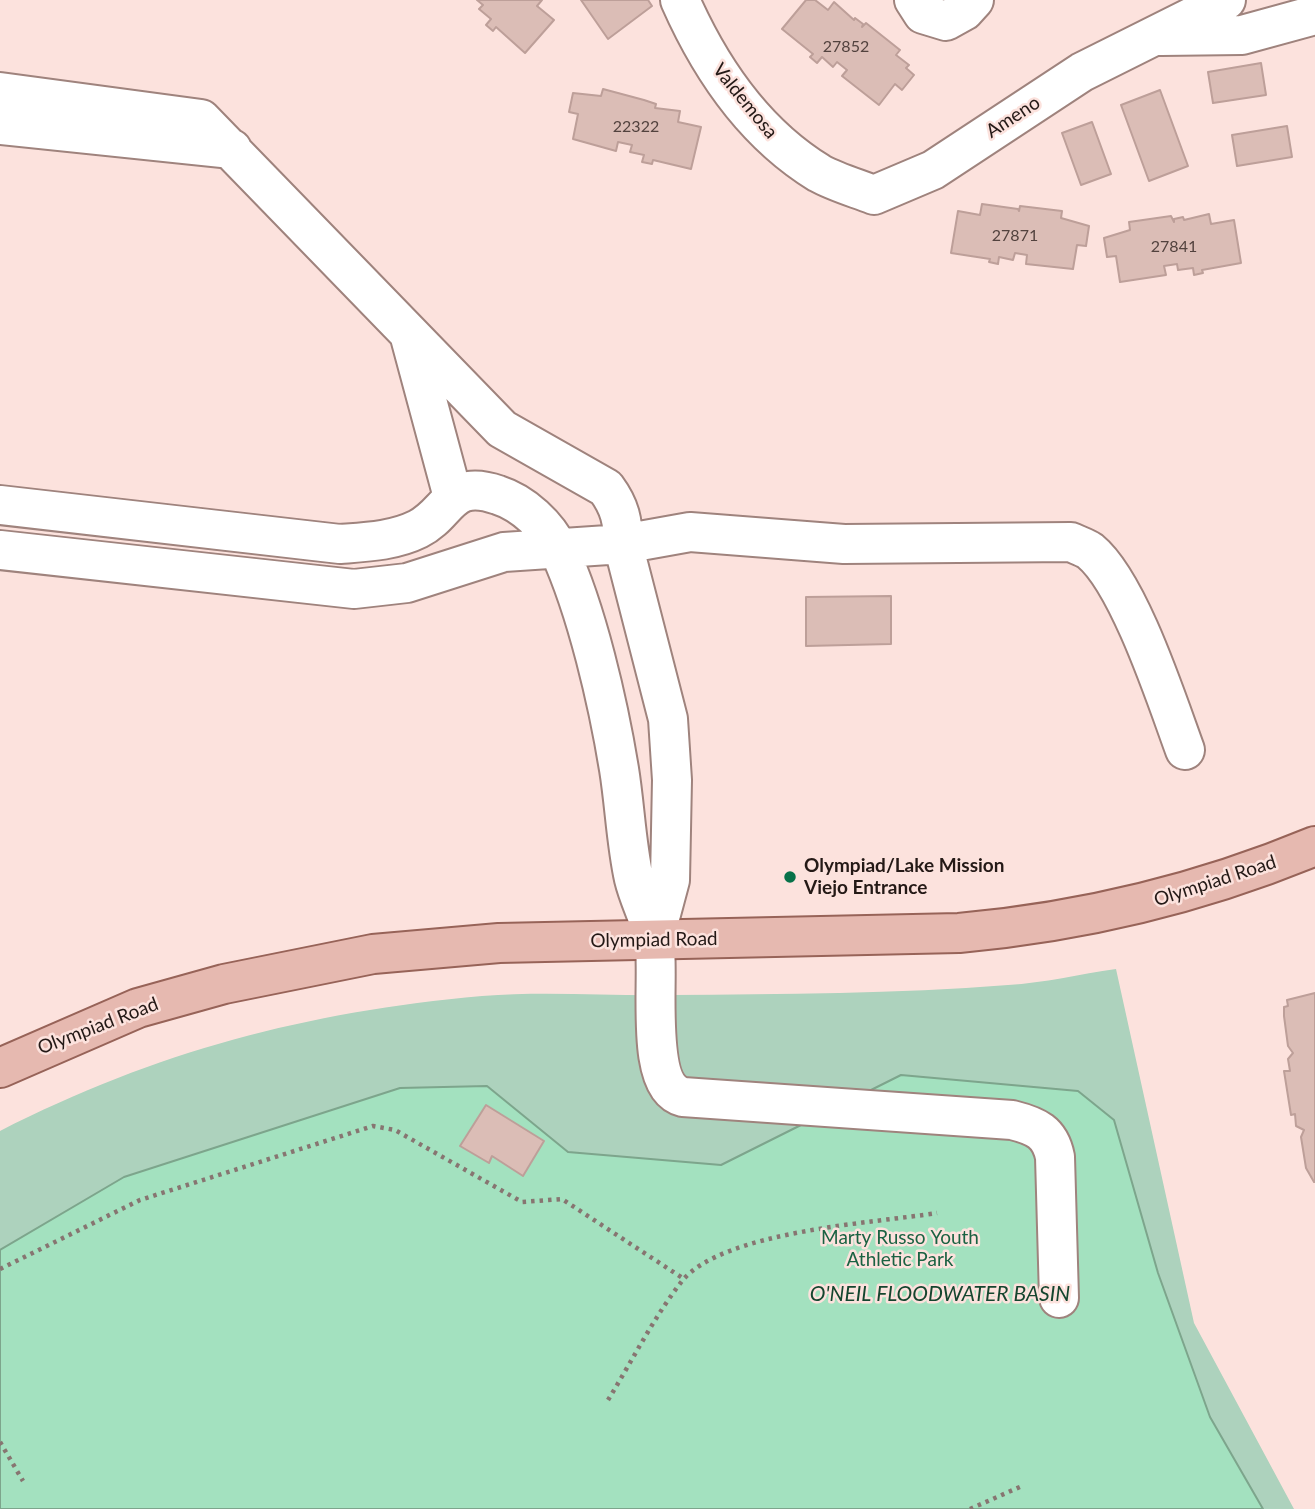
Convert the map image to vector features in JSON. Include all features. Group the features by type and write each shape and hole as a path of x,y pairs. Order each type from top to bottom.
{"main road":[{"name":"Olympiad Road","path":"0,1068 138,1008 310,964 434,947 959,933 1005,929 1150,902 1227,880 1315,846"}],"street":[{"name":"Valdemosa","path":"680,0 694,31 723,80 769,136 820,173 874,195"},
{"path":"914,0 923,14 946,20 964,11 974,0"},
{"name":"Ameno","path":"874,195 933,170 1082,72 1226,0"},
{"name":"Ameno","path":"1152,36 1238,18 1315,15"},
{"path":"0,92 187,114 201,119 502,429 606,488 622,518 624,544 668,719 672,780 670,880 654,940"},
{"path":"0,125 232,149"},
{"path":"409,335 453,497"},
{"path":"0,505 340,544 373,542 419,528 462,492 497,494 521,505 559,548 592,647 611,730 634,880 654,940 660,1068 667,1087 677,1096 1012,1120 1040,1129 1050,1141 1055,1157 1059,1298"},
{"path":"0,550 355,589 407,583 504,552 624,544 690,532 844,544 1028,540 1070,542 1088,550 1112,578 1142,641 1185,750"},
{"path":"611,730 668,719"}],"path":[{"path":"0,1269 140,1200 373,1126 395,1130 522,1202 562,1199 684,1279"},
{"path":"608,1400 684,1279 724,1253 761,1239 937,1213"},
{"path":"0,1441 23,1481"},
{"path":"970,1509 1022,1486"}],"green space":[{"name":"O'NEIL FLOODWATER BASIN","path":"1116,969 1194,1323 1294,1509 0,1509 0,1131 117,1078 175,1057 294,1025 417,1003 529,994 755,994 924,990 1021,984"}],"water":[{"name":"O'NEIL FLOODWATER BASIN","path":"901,1075 1078,1091 1114,1120 1158,1273 1210,1417 1263,1509 0,1509 0,1250 124,1177 400,1088 487,1086 568,1152 721,1165"}],"building":[{"path":"477,0 542,0 537,6 554,20 525,53 496,27 493,31 486,25 491,19 479,9 483,5"},
{"path":"581,0 648,0 652,6 608,39"},
{"path":"806,0 815,0 828,10 834,2 854,20 855,18 863,24 862,27 866,23 900,50 896,55 909,65 906,68 914,75 902,90 895,84 879,105 842,76 847,70 837,62 833,67 822,57 817,63 810,57 813,54 782,29"},
{"path":"1261,63 1266,95 1213,103 1208,72"},
{"path":"603,89 656,104 655,108 680,111 678,122 701,127 691,169 653,160 652,164 642,162 644,155 630,152 632,145 618,142 616,151 573,139 578,114 569,112 573,93 601,96"},
{"path":"1160,90 1188,166 1149,181 1121,105"},
{"path":"1092,122 1111,174 1081,185 1062,133"},
{"path":"1287,126 1292,157 1237,166 1232,135"},
{"path":"982,204 1019,211 1020,206 1062,211 1061,218 1089,226 1086,246 1077,245 1073,269 1026,264 1027,255 1015,253 1013,260 999,257 998,264 989,262 990,259 951,253 958,211 980,215"},
{"path":"1209,214 1211,224 1234,220 1241,263 1202,270 1203,273 1194,275 1193,268 1178,270 1177,264 1164,266 1166,275 1120,282 1116,256 1107,257 1104,238 1130,230 1129,222 1171,216 1174,222 1174,219 1183,217 1184,220"},
{"path":"891,596 891,644 806,646 806,597"},
{"path":"1315,993 1314,1182 1306,1168 1301,1137 1304,1130 1296,1126 1295,1114 1291,1115 1284,1071 1290,1071 1288,1059 1293,1053 1288,1046 1284,1007 1288,1006 1287,1000"},
{"path":"486,1105 544,1141 523,1176 492,1156 489,1163 460,1146"}],"place":[{"name":"Olympiad/Lake Mission Viejo Entrance","path":"790,877"}],"park label":[{"name":"Marty Russo Youth Athletic Park","path":"900,1249"}]}
